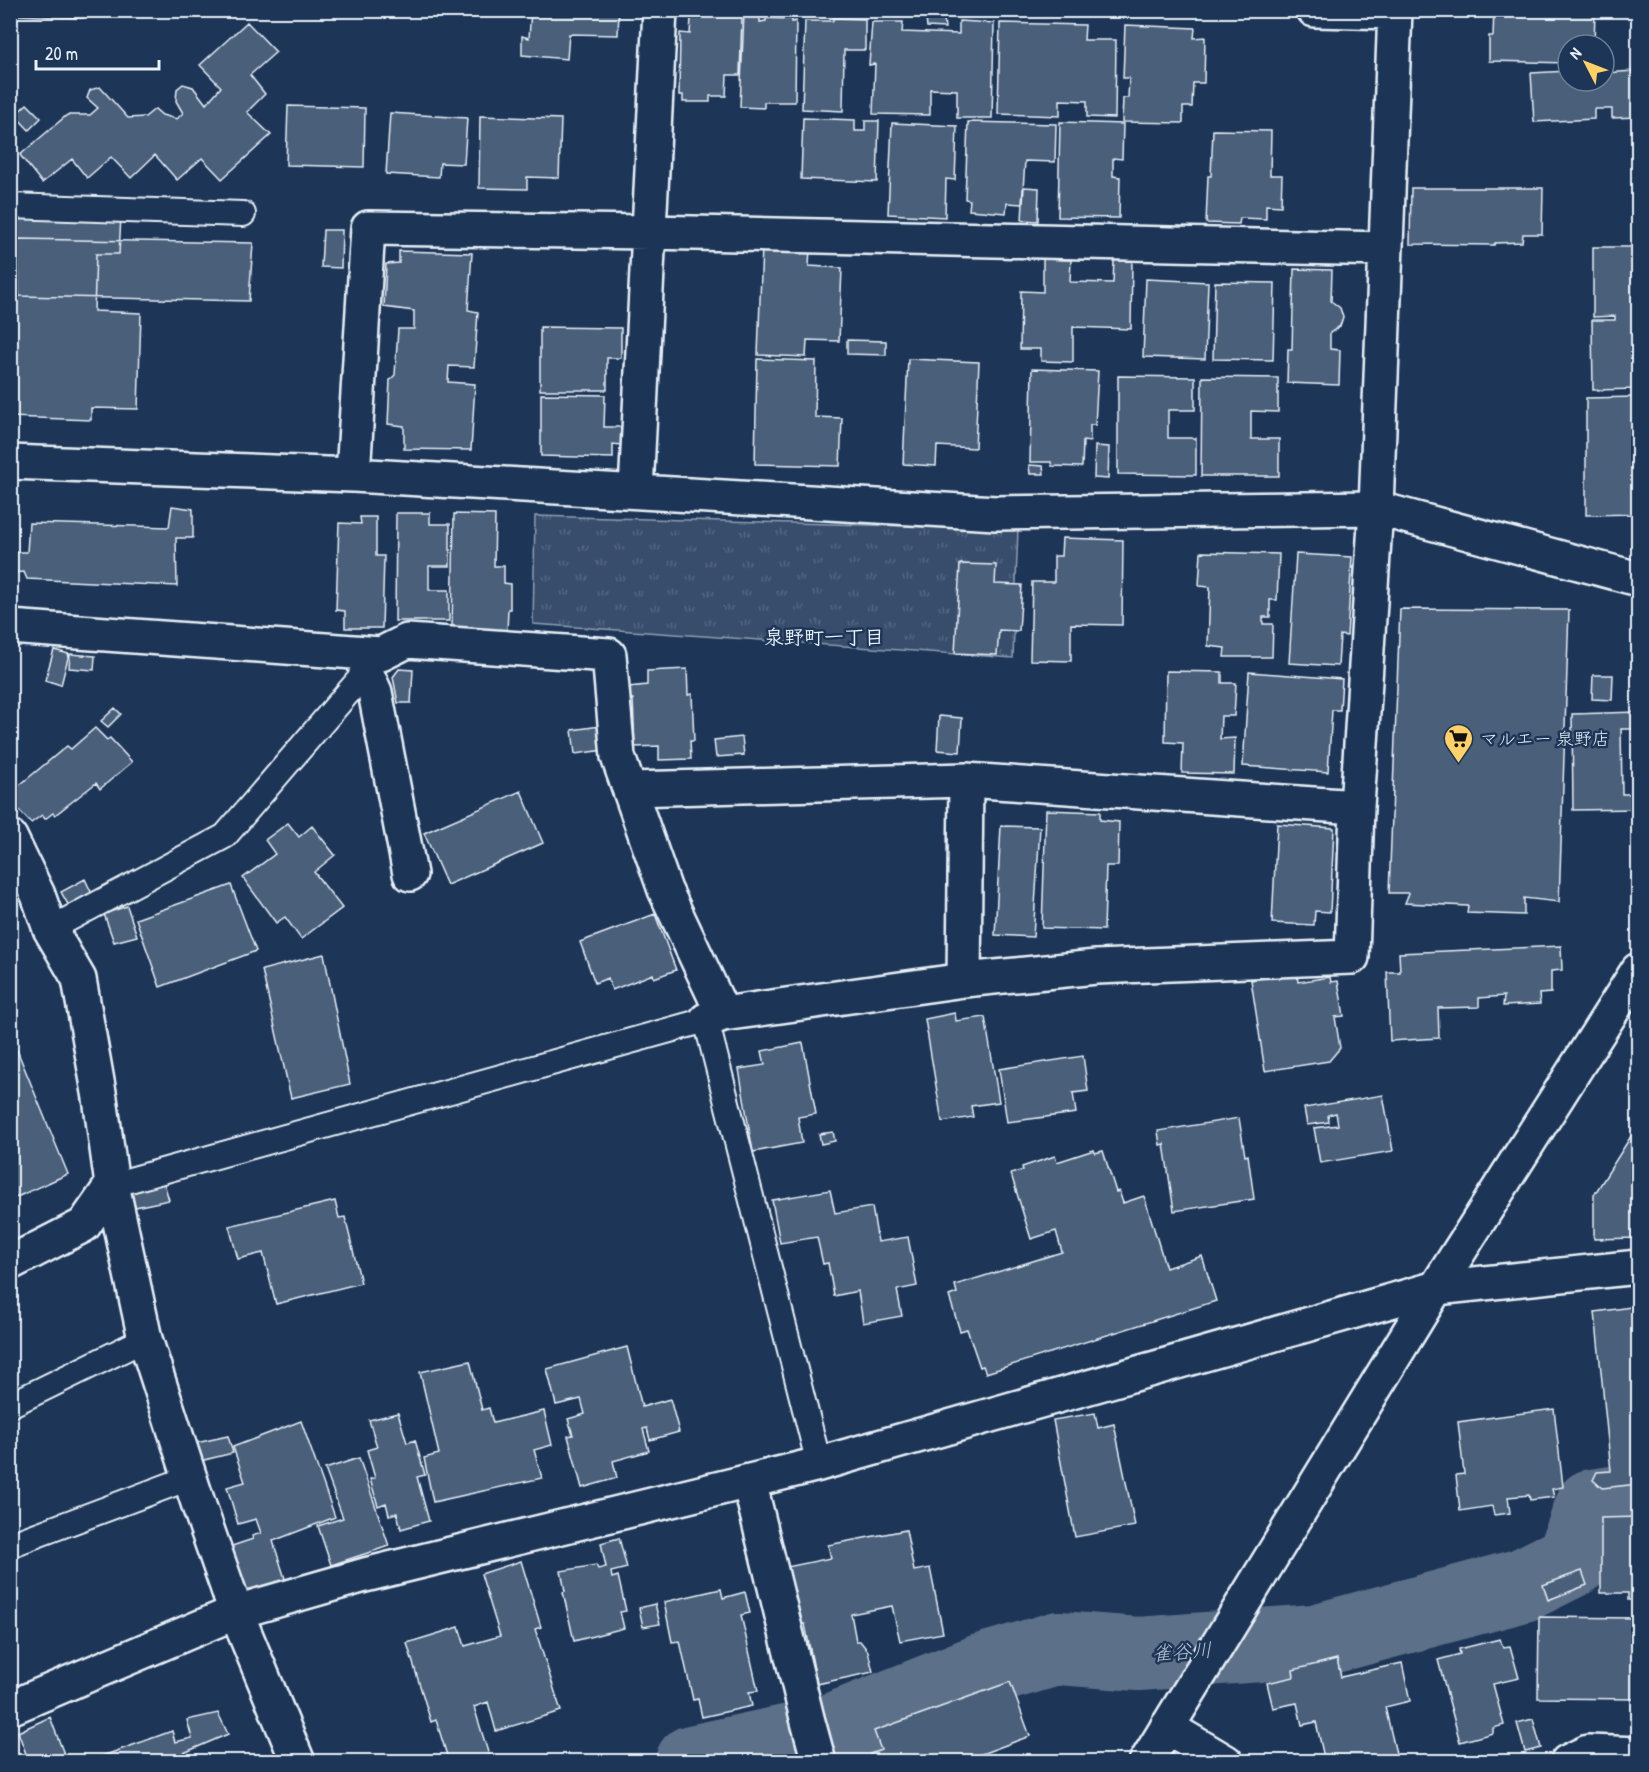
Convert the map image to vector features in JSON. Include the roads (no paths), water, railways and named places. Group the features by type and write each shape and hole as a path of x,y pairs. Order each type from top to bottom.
{"street":[{"path":"636,491 660,10"},
{"path":"10,627 374,663 407,641 609,655 618,757 664,890 715,1017 964,981 1096,967 1352,957 1357,807 1377,508 1395,11 1314,10"},
{"path":"352,475 368,228 1386,249"},
{"path":"10,462 352,475 996,513 1377,508 1638,579"},
{"path":"374,663 375,692 410,874"},
{"path":"630,789 966,780 1357,807"},
{"path":"964,981 966,780"},
{"path":"10,837 38,895 50,929 79,979 100,1098 112,1185 145,1339 189,1478 236,1612 298,1761"},
{"path":"1146,1761 1437,1288 1638,970"},
{"path":"10,1263 84,1225 112,1185"},
{"path":"10,1708 97,1673 236,1612 365,1575 819,1464 1437,1288 1638,1267"},
{"path":"749,1481 817,1755"},
{"path":"1167,1727 1226,1761"},
{"path":"1567,1761 1588,1752 1638,1755"}],"lane":[{"path":"10,206 243,214"},
{"path":"50,929 225,837 374,663"},
{"path":"112,1185 715,1017 819,1464"},
{"path":"10,1405 145,1339"},
{"path":"10,1545 189,1478"}],"waterway":[{"name":"雀谷川","path":"692,1762 823,1734 984,1670 1059,1648 1139,1654 1315,1641 1523,1585 1573,1560 1592,1506 1638,1499"}],"place":[{"name":"マルエー 泉野店","path":"1459,764"}],"district":[{"name":"泉野町一丁目","path":"824,636"}]}
